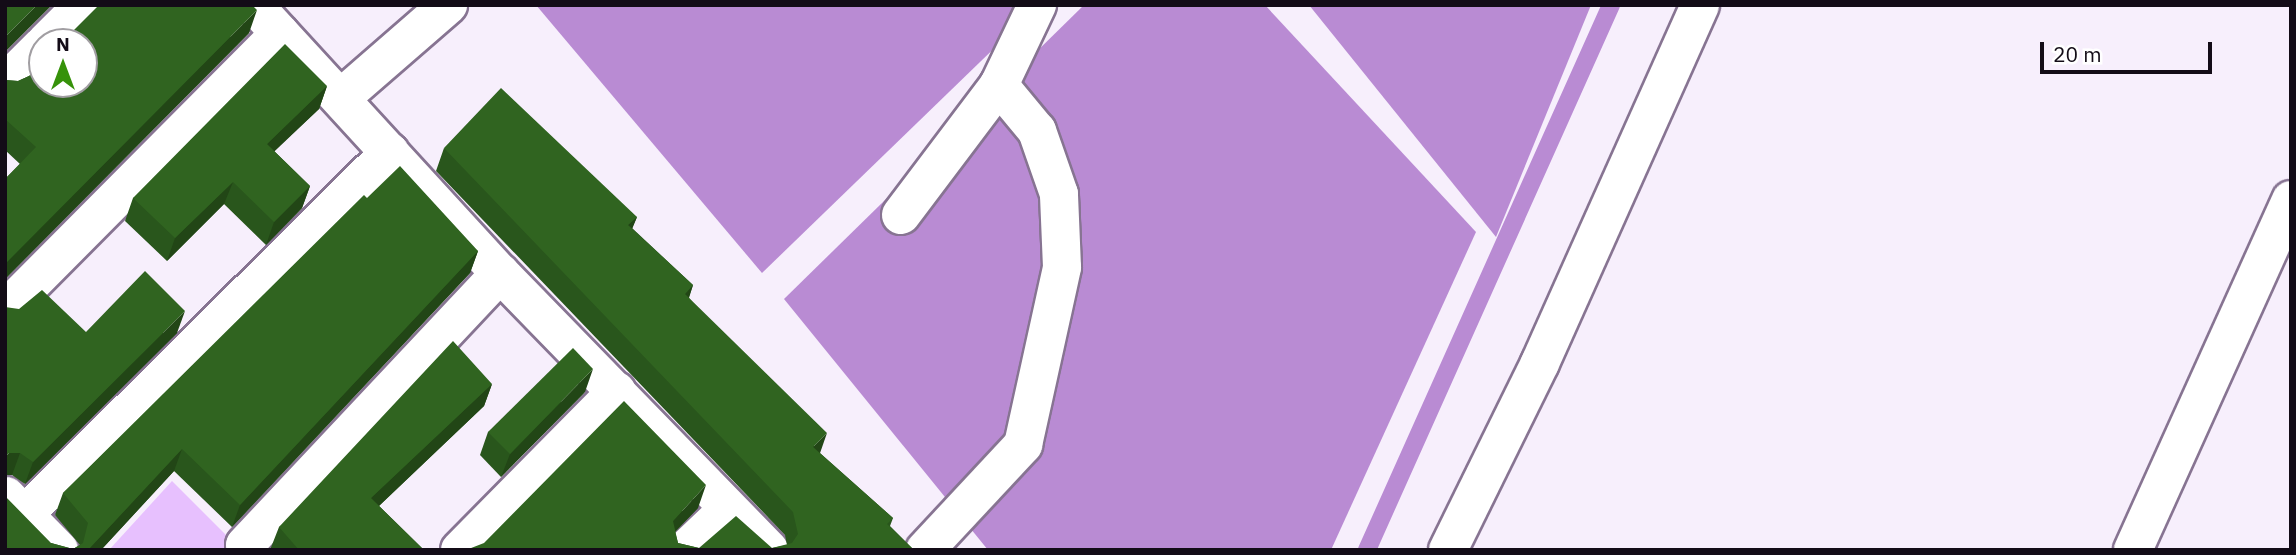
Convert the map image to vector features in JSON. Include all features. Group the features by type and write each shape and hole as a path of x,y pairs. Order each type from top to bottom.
{"street":[{"path":"60,28 83,5"},
{"path":"254,5 500,273 769,550"},
{"path":"341,97 448,5"},
{"path":"901,215 999,85 1037,5"},
{"path":"1448,550 1539,363 1700,5"},
{"path":"5,310 280,33"},
{"path":"5,83 28,60"},
{"path":"925,550 1023,445 1062,267 1059,194 1037,131 999,85"},
{"path":"58,550 15,505 390,152"},
{"path":"2133,550 2291,200"},
{"path":"249,550 245,545 500,273"},
{"path":"460,550 617,391"},
{"path":"685,550 728,509"}],"shaded area":[{"path":"536,5 1039,5 762,273"},
{"path":"1084,5 1265,5 1476,232 1331,550 988,550 784,299"},
{"path":"1309,5 1591,5 1496,237"},
{"path":"172,481 241,550 109,550"}],"building":[{"path":"5,5 37,5 5,37"},
{"path":"99,5 252,5 257,10 5,264 5,179 36,147 5,119 5,80 18,81 28,76 28,98 98,98 98,28 76,28"},
{"path":"285,44 327,86 267,144 310,186 274,222 233,182 175,238 133,198"},
{"path":"501,88 637,217 628,225 693,285 685,294 827,433 813,447 893,518 887,524 914,550 466,550 484,543 624,401 706,485 673,521 678,543 699,548 736,516 772,548 792,543 798,534 793,512 444,148"},
{"path":"400,166 478,251 240,505 182,449 88,550 5,550 5,496 51,543 73,549 83,543 88,523 63,493 364,195 367,198"},
{"path":"145,271 185,311 33,462 20,453 9,453 5,457 5,307 19,309 42,290 86,332"},
{"path":"453,341 492,384 371,498 424,550 299,550 279,527"},
{"path":"573,348 593,369 510,454 488,432"}],"waterway":[{"path":"1367,550 1611,5"}]}
